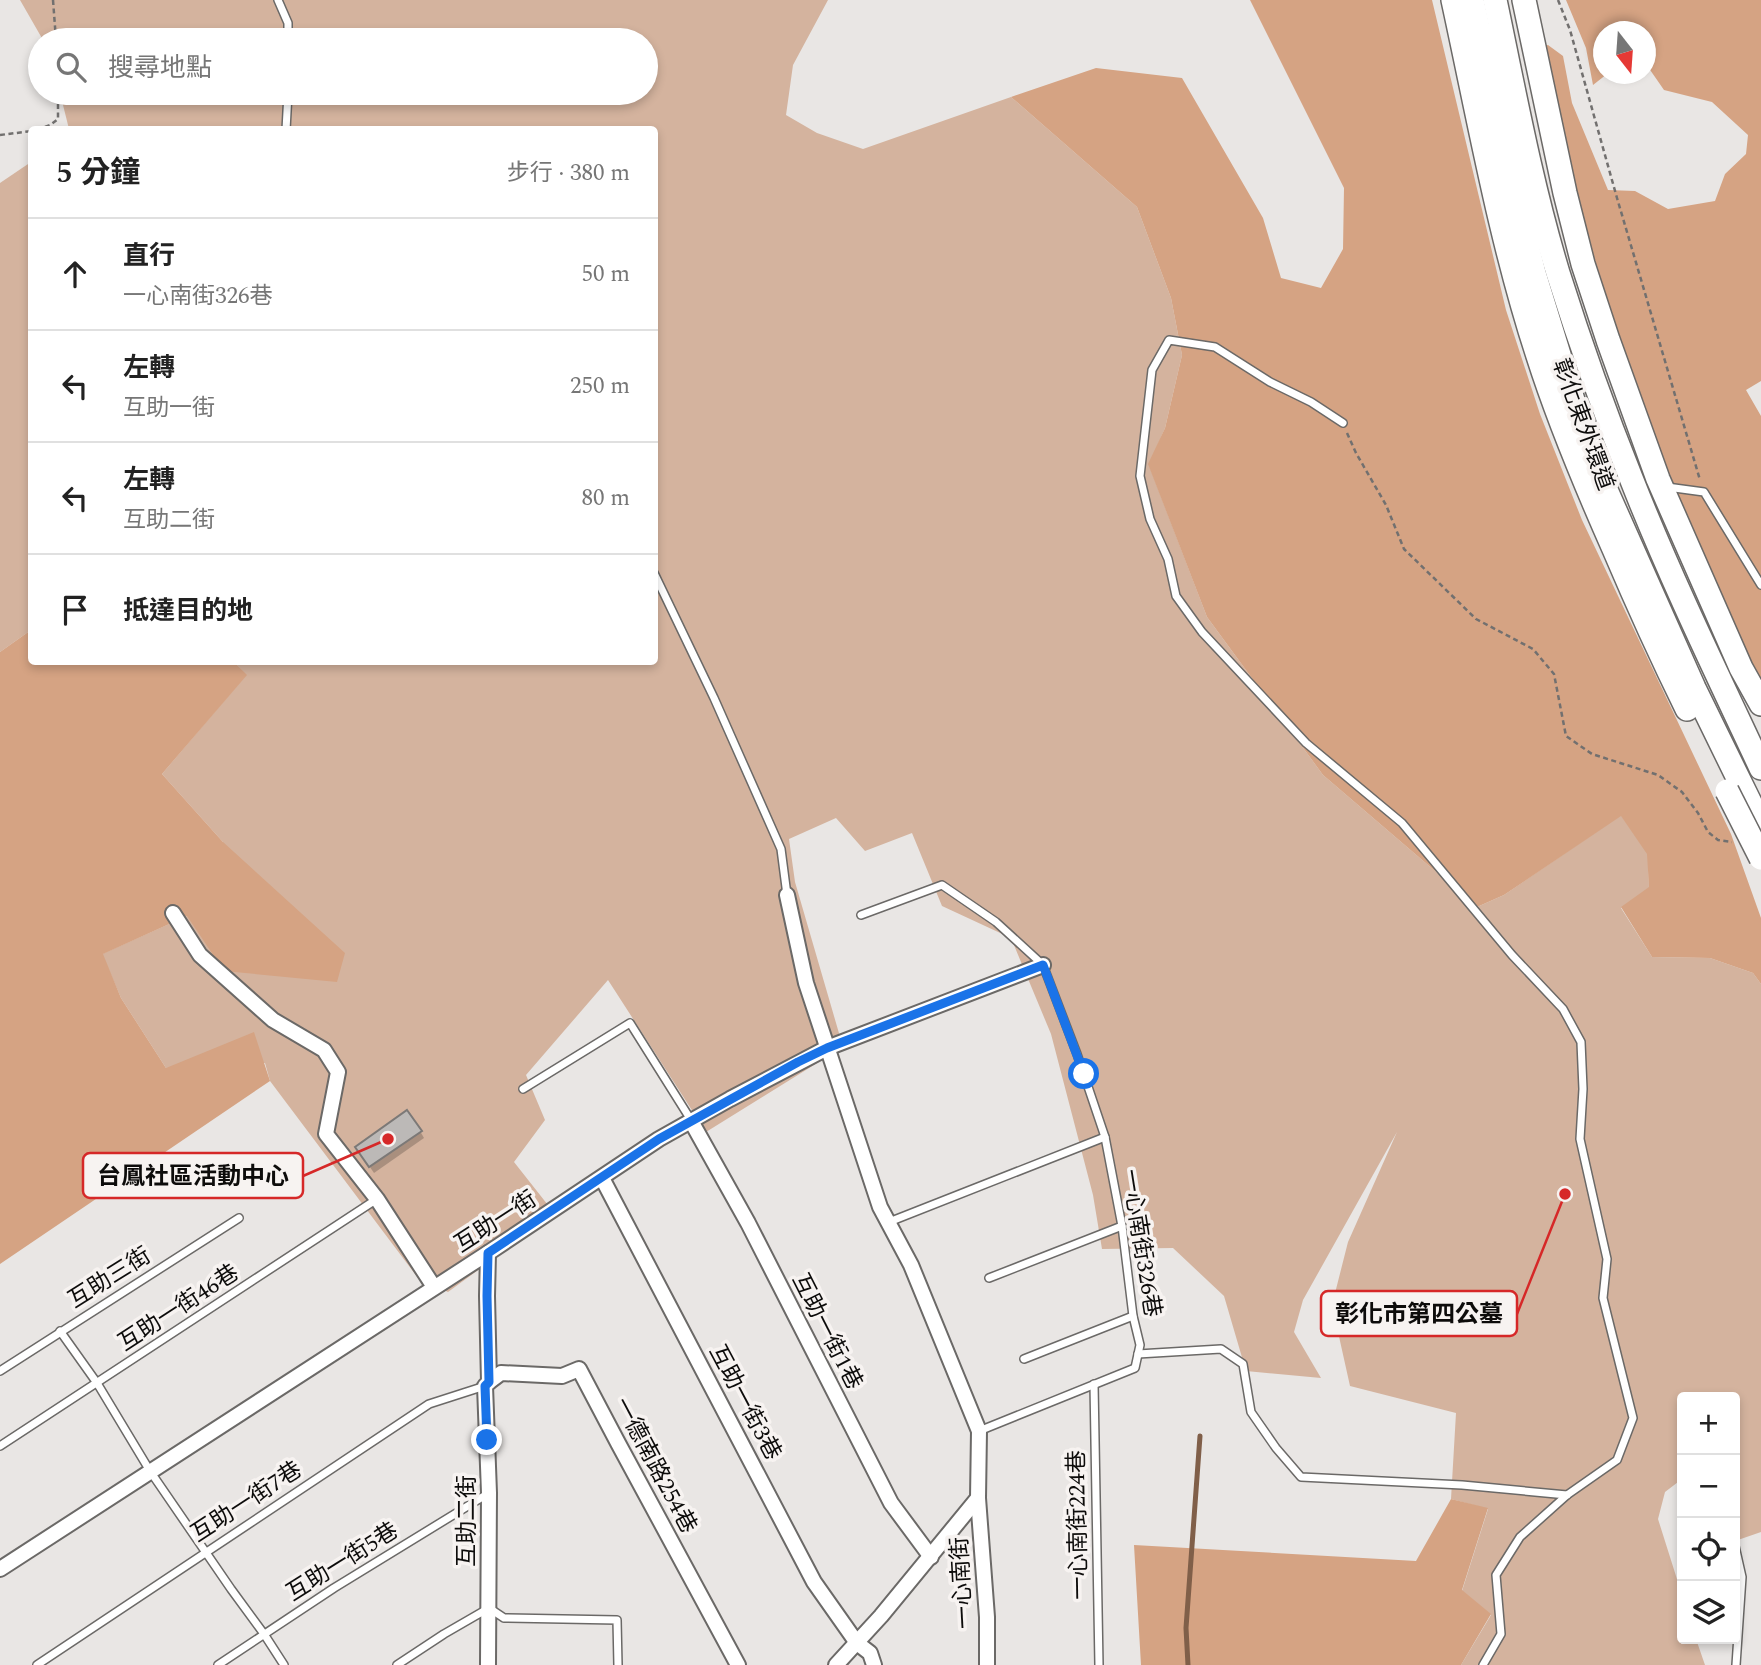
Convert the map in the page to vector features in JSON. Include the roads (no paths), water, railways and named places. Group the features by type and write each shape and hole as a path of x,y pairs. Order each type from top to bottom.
{"main road":[{"path":"1452,0 1516,282 1563,429 1635,598 1680,695 1734,787 1761,858"},
{"name":"彰化東外環道","path":"1472,0 1534,273 1580,423 1606,490 1694,688 1734,787 1761,825"},
{"name":"彰化東外環道","path":"1494,0 1538,199 1580,341 1642,505 1761,768"},
{"path":"1524,0 1583,264 1661,486 1741,668 1761,704"}],"street":[{"path":"787,895 806,983 880,1207 911,1265 979,1431"},
{"path":"173,913 200,955 273,1020 324,1050 338,1072 326,1134 377,1199 434,1287"},
{"name":"互助一街","path":"0,1569 659,1139 827,1048 1043,965"},
{"name":"互助一街1巷","path":"691,1121 748,1223 891,1503 931,1557"},
{"name":"互助一街3巷","path":"602,1178 814,1582 857,1643 870,1653 874,1665"},
{"name":"互助二街","path":"488,1253 488,1665"},
{"name":"一德南路254巷","path":"487,1384 501,1373 562,1376 579,1369 738,1665"},
{"name":"一心南街","path":"979,1431 978,1498 987,1617 987,1665"},
{"path":"836,1665 931,1557 978,1498"}],"lane":[{"path":"278,0 288,28"},
{"path":"286,126 287,105"},
{"path":"1343,423 1215,347 1169,340 1152,370 1140,476 1150,519 1168,559 1176,596 1202,632 1306,743 1402,823 1512,955 1563,1009 1581,1042 1583,1089 1580,1139 1607,1259 1603,1298 1633,1418 1617,1461 1567,1495 1520,1537 1496,1575 1501,1634 1483,1665"},
{"path":"1661,486 1704,492 1761,585"},
{"path":"658,581 714,698 781,849 787,895"},
{"path":"861,915 942,885 996,922 1043,965"},
{"name":"一心南街326巷","path":"1043,965 1105,1138 1122,1226 1133,1316 1140,1345 1138,1354"},
{"path":"523,1089 630,1023 691,1121"},
{"path":"888,1222 1105,1138"},
{"name":"互助一街46巷","path":"0,1446 377,1199"},
{"name":"互助三街","path":"0,1371 239,1218"},
{"path":"989,1278 1122,1226"},
{"path":"1024,1359 1133,1316"},
{"path":"60,1331 97,1383 150,1471 284,1665"},
{"path":"979,1431 1135,1368 1138,1354 1220,1349 1243,1364 1251,1412 1276,1448 1301,1476 1462,1485 1567,1495"},
{"name":"互助一街7巷","path":"37,1665 429,1404 487,1384"},
{"name":"一心南街224巷","path":"1094,1384 1099,1665"},
{"name":"互助一街5巷","path":"218,1665 334,1588 489,1493"},
{"path":"1736,1665 1742,1577 1740,1568"},
{"path":"397,1665 489,1608 504,1618 617,1620 618,1665"}],"waterway":[{"path":"1188,1665 1186,1628 1200,1436"}],"place":[{"name":"台鳳社區活動中心","path":"388,1139"},
{"name":"彰化市第四公墓","path":"1565,1194"}]}
